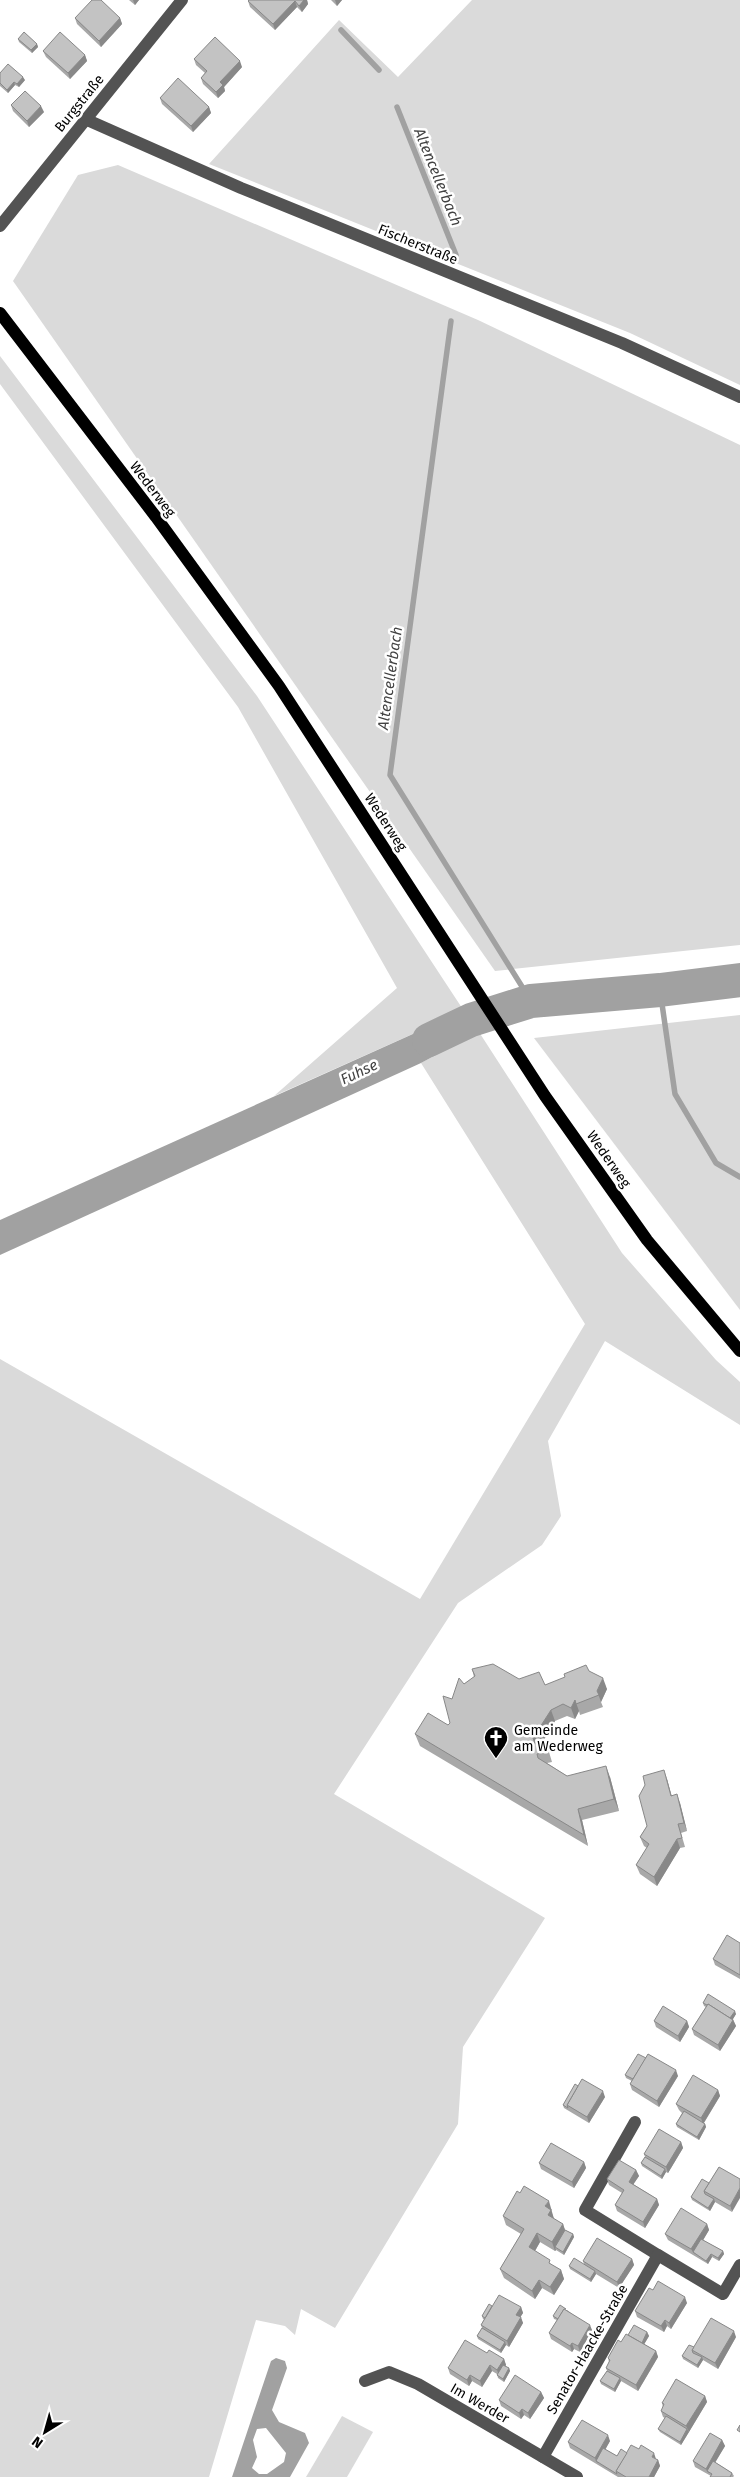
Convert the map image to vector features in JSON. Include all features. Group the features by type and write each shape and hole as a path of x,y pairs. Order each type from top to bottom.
{"main road":[{"name":"Wederweg","path":"0,313 150,509 279,686 447,941 546,1096 647,1240 740,1351"}],"street":[{"name":"Burgstraße","path":"0,226 182,0"},
{"name":"Fischerstraße","path":"85,119 241,188 622,343 740,398"},
{"path":"635,2122 585,2210 723,2294 740,2265"},
{"name":"Senator-Haacke-Straße","path":"543,2457 658,2256"},
{"name":"Im Werder","path":"365,2381 389,2372 418,2384 577,2477"}],"shaded area":[{"path":"472,0 740,0 740,385 630,333 209,164 339,20 398,77"},
{"path":"118,165 478,320 740,445 740,945 495,971 13,281 78,175"},
{"path":"0,356 257,696 464,1011 274,1096 397,988 238,707 0,384"},
{"path":"740,1015 740,1310 534,1038"},
{"path":"479,1032 622,1253 716,1360 740,1382 740,1425 605,1341 548,1441 561,1516 542,1545 458,1603 334,1794 545,1918 463,2047 458,2124 335,2328 301,2309 295,2335 285,2326 256,2320 209,2477 0,2477 0,1359 420,1599 585,1324 421,1063"},
{"path":"342,2416 373,2432 347,2477 306,2477"}],"water":[{"path":"464,1011 479,1032 421,1063 0,1255 0,1220"},
{"path":"276,2358 285,2361 287,2368 272,2410 279,2422 305,2433 309,2443 290,2477 232,2477 271,2361","holes":["266,2428 286,2453 284,2462 267,2474 259,2474 252,2468 257,2457 253,2440 257,2429"]}],"building":[{"path":"92,0 101,0 120,18 99,41 75,18"},
{"path":"249,0 304,0 299,6 295,1 273,24"},
{"path":"24,32 37,44 31,50 18,39"},
{"path":"60,32 85,55 68,73 43,51"},
{"path":"215,37 240,61 220,82 223,85 216,92 201,78 207,71 194,59"},
{"path":"8,64 23,77 17,84 14,82 7,90 0,83 0,73"},
{"path":"178,78 209,107 191,126 160,98"},
{"path":"25,91 41,106 27,121 11,105"},
{"name":"Gemeinde am Wederweg","path":"493,1664 519,1679 539,1672 545,1685 565,1677 564,1674 586,1665 589,1671 603,1678 597,1691 599,1695 576,1704 575,1700 571,1708 563,1704 551,1710 533,1738 535,1744 545,1741 548,1751 537,1754 538,1758 567,1776 606,1766 614,1799 578,1809 584,1835 415,1734 428,1713 448,1725 450,1723 443,1696 452,1699 459,1678 464,1684 475,1676 472,1669"},
{"path":"664,1770 671,1796 677,1794 684,1823 678,1824 682,1838 677,1839 654,1877 636,1865 649,1844 640,1837 647,1826 639,1796 645,1785 643,1776"},
{"path":"727,1935 740,1943 740,1975 713,1959"},
{"path":"708,1994 735,2011 730,2018 708,2004 703,2003"},
{"path":"708,2004 733,2020 718,2045 692,2029"},
{"path":"663,2006 687,2021 678,2036 654,2021"},
{"path":"638,2054 646,2058 633,2079 625,2075"},
{"path":"648,2054 676,2070 657,2101 630,2084"},
{"path":"693,2075 718,2090 701,2118 676,2104"},
{"path":"582,2079 603,2091 587,2117 567,2105"},
{"path":"575,2084 578,2086 567,2105 568,2108 563,2105"},
{"path":"684,2111 705,2124 697,2137 676,2124"},
{"path":"659,2129 681,2142 666,2167 644,2154"},
{"path":"551,2143 584,2162 572,2182 539,2163"},
{"path":"645,2157 665,2169 661,2176 641,2163"},
{"path":"619,2160 636,2170 629,2182 657,2199 643,2222 615,2205 624,2190 607,2179"},
{"path":"719,2167 740,2179 740,2188 730,2206 704,2191"},
{"path":"702,2179 709,2183 704,2191 705,2194 714,2199 708,2208 691,2197"},
{"path":"524,2186 549,2201 545,2206 551,2210 548,2215 563,2224 552,2242 537,2233 529,2247 550,2260 549,2263 561,2270 550,2287 539,2280 532,2291 500,2269 524,2229 503,2216 517,2191 520,2193"},
{"path":"681,2208 707,2224 691,2249 665,2234"},
{"path":"565,2230 573,2234 563,2252 555,2247"},
{"path":"597,2238 632,2259 617,2282 583,2261"},
{"path":"701,2239 723,2251 718,2258 711,2254 706,2261 693,2252"},
{"path":"574,2258 595,2271 590,2279 569,2266"},
{"path":"658,2281 685,2297 669,2323 665,2320 661,2326 635,2311 649,2288 653,2290"},
{"path":"499,2295 521,2307 516,2315 521,2317 507,2341 481,2325"},
{"path":"489,2304 492,2306 485,2318 482,2316"},
{"path":"560,2305 566,2309 564,2309 558,2319 553,2316"},
{"path":"564,2309 590,2325 578,2346 572,2343 570,2346 549,2333"},
{"path":"711,2318 734,2331 715,2363 692,2350"},
{"path":"634,2325 647,2332 642,2343 628,2335"},
{"path":"482,2328 505,2342 500,2350 477,2336"},
{"path":"626,2334 656,2351 636,2385 606,2368 610,2360 608,2358 618,2340 621,2342"},
{"path":"465,2340 487,2353 489,2350 504,2359 497,2370 490,2365 480,2381 470,2375 467,2380 448,2368"},
{"path":"689,2345 694,2347 693,2353 702,2357 697,2365 682,2356"},
{"path":"503,2365 509,2368 503,2379 497,2375"},
{"path":"607,2371 620,2378 614,2389 600,2381"},
{"path":"515,2375 541,2392 528,2413 522,2409 519,2413 499,2400"},
{"path":"676,2379 705,2396 686,2426 661,2411 664,2404 662,2403"},
{"path":"666,2416 687,2429 680,2442 658,2429"},
{"path":"582,2420 608,2435 595,2458 568,2442"},
{"path":"710,2433 722,2440 706,2469 693,2461"},
{"path":"631,2445 639,2449 641,2445 654,2453 652,2457 658,2460 649,2477 626,2477 616,2471"},
{"path":"603,2448 617,2456 621,2449 627,2453 616,2471 617,2474 596,2461"},
{"path":"713,2461 732,2473 730,2477 710,2477 712,2474 707,2471"}],"waterway":[{"name":"Altencellerbach","path":"341,30 379,70"},
{"name":"Altencellerbach","path":"397,107 456,255"},
{"name":"Altencellerbach","path":"451,321 390,775 531,1001"},
{"name":"Fuhse","path":"429,1040 471,1020 531,1001 660,990 740,980"},
{"path":"660,990 675,1094 716,1163 740,1177"}],"place":[{"name":"Gemeinde am Wederweg","path":"496,1759"}]}
